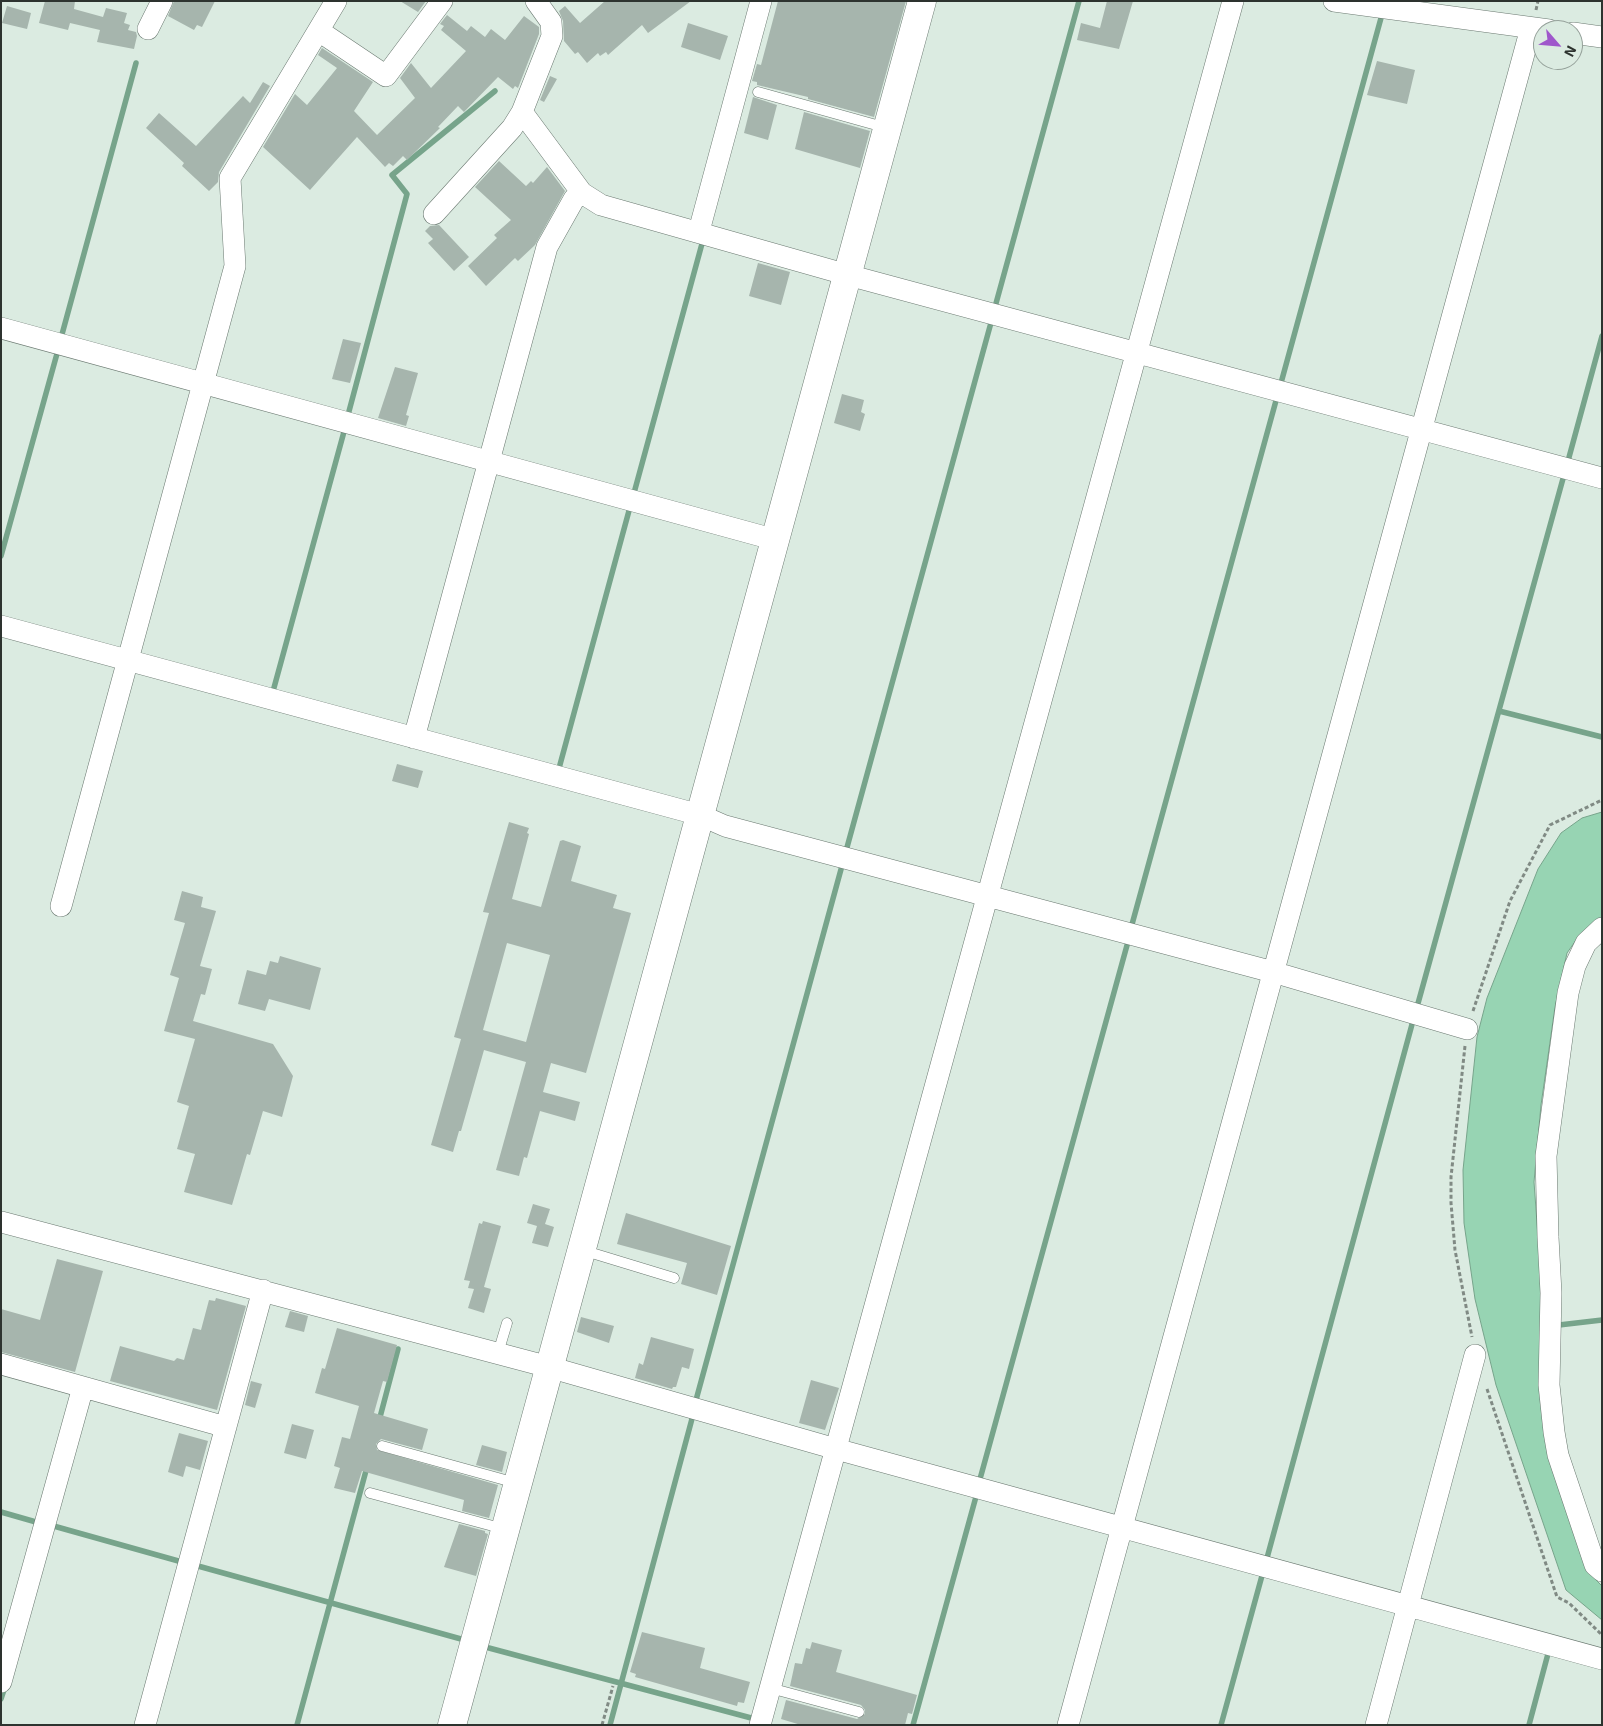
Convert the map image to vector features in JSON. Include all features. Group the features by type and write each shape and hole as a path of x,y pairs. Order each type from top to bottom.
{"street":[{"path":"148,29 162,1"},
{"path":"61,906 235,266 230,178 336,1"},
{"path":"319,30 386,76 442,1"},
{"path":"434,214 512,128 522,112 552,36 551,22 547,13 536,1"},
{"path":"699,231 761,1"},
{"path":"452,1725 922,1"},
{"path":"760,1725 1232,1"},
{"path":"1334,1 1533,28"},
{"path":"1583,34 1602,36"},
{"path":"1068,1725 1422,428 1533,53"},
{"path":"522,112 582,193 601,205 699,231 848,275 1602,478"},
{"path":"414,738 547,247 574,199 582,193"},
{"path":"1,328 776,540"},
{"path":"1,626 700,815 725,826 987,894 1273,972 1467,1029"},
{"path":"1602,928 1586,943 1575,966 1570,984 1546,1156 1552,1302 1549,1385 1554,1432 1558,1455 1594,1565 1602,1571"},
{"path":"1,1222 498,1353 836,1449 1123,1526 1602,1659"},
{"path":"145,1725 264,1290"},
{"path":"1376,1725 1476,1355"},
{"path":"1,1364 226,1428"},
{"path":"1,1682 83,1387"}],"lane":[{"path":"758,92 888,128"},
{"path":"582,1250 674,1278"},
{"path":"498,1353 507,1323"},
{"path":"382,1446 517,1484"},
{"path":"370,1493 505,1529"},
{"path":"770,1688 859,1712"}],"path":[{"path":"1602,800 1550,825 1510,901 1467,1029 1451,1177 1455,1250 1476,1355 1557,1597 1568,1603 1602,1635"},
{"path":"602,1725 613,1686"}],"shaded area":[{"path":"1602,812 1602,917 1579,936 1567,953 1555,1007 1541,1105 1534,1182 1543,1305 1587,1571 1602,1586 1602,1620 1566,1590 1496,1385 1475,1299 1464,1223 1463,1170 1477,1037 1487,998 1538,869 1561,833 1582,818"}],"building":[{"path":"45,1 75,1 74,9 103,17 106,8 127,13 124,23 130,25 128,30 136,32 137,36 134,49 97,42 100,30 70,23 68,30 39,23"},
{"path":"174,1 215,1 202,27 197,25 194,30 168,16"},
{"path":"400,1 426,1 418,12"},
{"path":"605,1 691,1 648,33 642,25 608,55 606,52 600,56 598,53 587,63 578,52 575,54 564,41 563,21 559,11 565,6 580,23"},
{"path":"778,1 906,1 874,117 808,99 808,97 757,85 757,82 752,81 757,64 761,65"},
{"path":"1107,1 1133,1 1119,49 1077,40 1081,23 1100,28"},
{"path":"7,6 31,13 27,29 2,23"},
{"path":"447,15 467,31 471,26 485,37 491,29 505,40 524,16 539,27 539,34 518,88 515,86 513,89 498,77 464,112 458,106 438,127 440,128 407,160 403,156 393,166 389,163 385,167 357,137 310,190 263,147 295,94 307,105 337,68 318,55 322,48 373,82 354,111 377,135 415,98 400,78 411,63 431,88 466,51 441,30 444,26 440,24"},
{"path":"688,23 728,36 720,60 681,47"},
{"path":"1377,61 1415,70 1407,104 1367,95"},
{"path":"550,76 557,79 544,102 540,100"},
{"path":"263,82 270,86 219,172 218,182 209,191 182,166 184,163 146,128 159,113 196,146 243,96 250,103"},
{"path":"753,97 777,105 768,140 744,133"},
{"path":"804,112 870,131 860,168 795,149"},
{"path":"499,161 526,186 531,181 533,183 547,167 565,191 535,245 518,261 515,258 486,286 468,266 497,238 494,235 511,220 475,187"},
{"path":"439,225 469,257 454,271 428,243 433,239 425,231 430,226"},
{"path":"758,263 790,272 781,305 749,296"},
{"path":"343,339 361,343 350,383 332,379"},
{"path":"395,367 418,373 406,415 409,416 406,426 378,418"},
{"path":"842,394 864,400 861,412 865,414 860,431 834,423"},
{"path":"397,764 423,771 418,788 392,781"},
{"path":"509,822 529,828 512,899 541,907 560,841 563,840 581,846 571,881 617,895 613,908 631,913 586,1073 551,1063 543,1092 580,1102 575,1121 540,1111 527,1158 524,1157 519,1176 496,1170 526,1062 484,1050 461,1131 459,1131 453,1152 431,1145 461,1039 454,1037 489,913 483,912","holes":["507,943 550,955 526,1042 483,1030"]},
{"path":"182,891 203,897 201,907 216,911 200,966 212,969 205,995 201,994 193,1021 273,1044 293,1076 282,1117 263,1111 250,1155 247,1154 232,1205 184,1192 195,1154 177,1149 189,1106 177,1102 195,1039 164,1031 179,978 170,975 185,923 174,920"},
{"path":"280,956 321,968 310,1010 269,999 265,1011 238,1004 247,970 266,975 270,961 278,963"},
{"path":"533,1204 550,1209 545,1224 554,1227 548,1247 532,1243 537,1226 527,1223"},
{"path":"626,1213 731,1246 717,1295 681,1284 687,1263 617,1244"},
{"path":"483,1221 501,1226 484,1287 491,1289 484,1313 468,1308 474,1289 468,1288 470,1281 464,1280 479,1223 482,1224"},
{"path":"57,1259 103,1271 75,1372 1,1352 1,1309 40,1320"},
{"path":"216,1298 246,1306 217,1410 110,1381 120,1346 174,1361 177,1358 184,1360 193,1328 201,1330 209,1300 215,1301"},
{"path":"290,1311 308,1316 304,1332 285,1327"},
{"path":"581,1317 614,1326 609,1343 577,1332"},
{"path":"337,1328 397,1345 387,1382 383,1381 374,1413 428,1429 422,1450 381,1439 376,1444 377,1450 498,1485 489,1518 462,1511 464,1500 362,1471 355,1493 334,1488 340,1468 334,1466 342,1437 350,1439 359,1406 315,1393 322,1368 325,1369"},
{"path":"651,1337 694,1349 689,1369 682,1367 676,1387 672,1389 635,1378 639,1363 643,1365"},
{"path":"811,1380 839,1388 825,1430 799,1423"},
{"path":"251,1381 262,1384 255,1408 245,1405"},
{"path":"292,1424 314,1430 306,1459 284,1453"},
{"path":"179,1433 208,1441 200,1470 186,1466 183,1477 168,1472"},
{"path":"482,1445 507,1452 502,1472 476,1465"},
{"path":"459,1524 485,1531 488,1534 476,1576 444,1567"},
{"path":"642,1632 705,1648 700,1668 750,1682 744,1703 738,1702 737,1706 635,1677 636,1674 630,1672"},
{"path":"812,1642 842,1650 836,1672 917,1695 912,1714 908,1713 905,1725 801,1725 781,1719 786,1700 857,1719 865,1714 865,1710 861,1705 790,1686 795,1663 802,1664 806,1648 810,1649"}],"waterway":[{"path":"995,307 1079,1"},
{"path":"1281,383 1381,18"},
{"path":"61,338 136,63"},
{"path":"348,415 407,194 392,175 495,91"},
{"path":"634,493 703,240"},
{"path":"846,851 992,319"},
{"path":"1568,461 1602,336"},
{"path":"1,556 58,350"},
{"path":"1131,928 1277,397"},
{"path":"272,695 345,428"},
{"path":"1417,1007 1564,475"},
{"path":"558,772 630,507"},
{"path":"1499,711 1602,737"},
{"path":"696,1400 843,862"},
{"path":"980,1479 1129,938"},
{"path":"1267,1558 1414,1017"},
{"path":"1559,1325 1602,1320"},
{"path":"379,1421 398,1349"},
{"path":"610,1725 693,1415"},
{"path":"297,1725 367,1467"},
{"path":"913,1725 977,1493"},
{"path":"1,1512 36,1522"},
{"path":"50,1525 182,1562"},
{"path":"198,1566 461,1639"},
{"path":"1221,1725 1263,1572"},
{"path":"489,1648 755,1719"},
{"path":"1529,1725 1549,1650"},
{"path":"1,1699 5,1687"}]}
